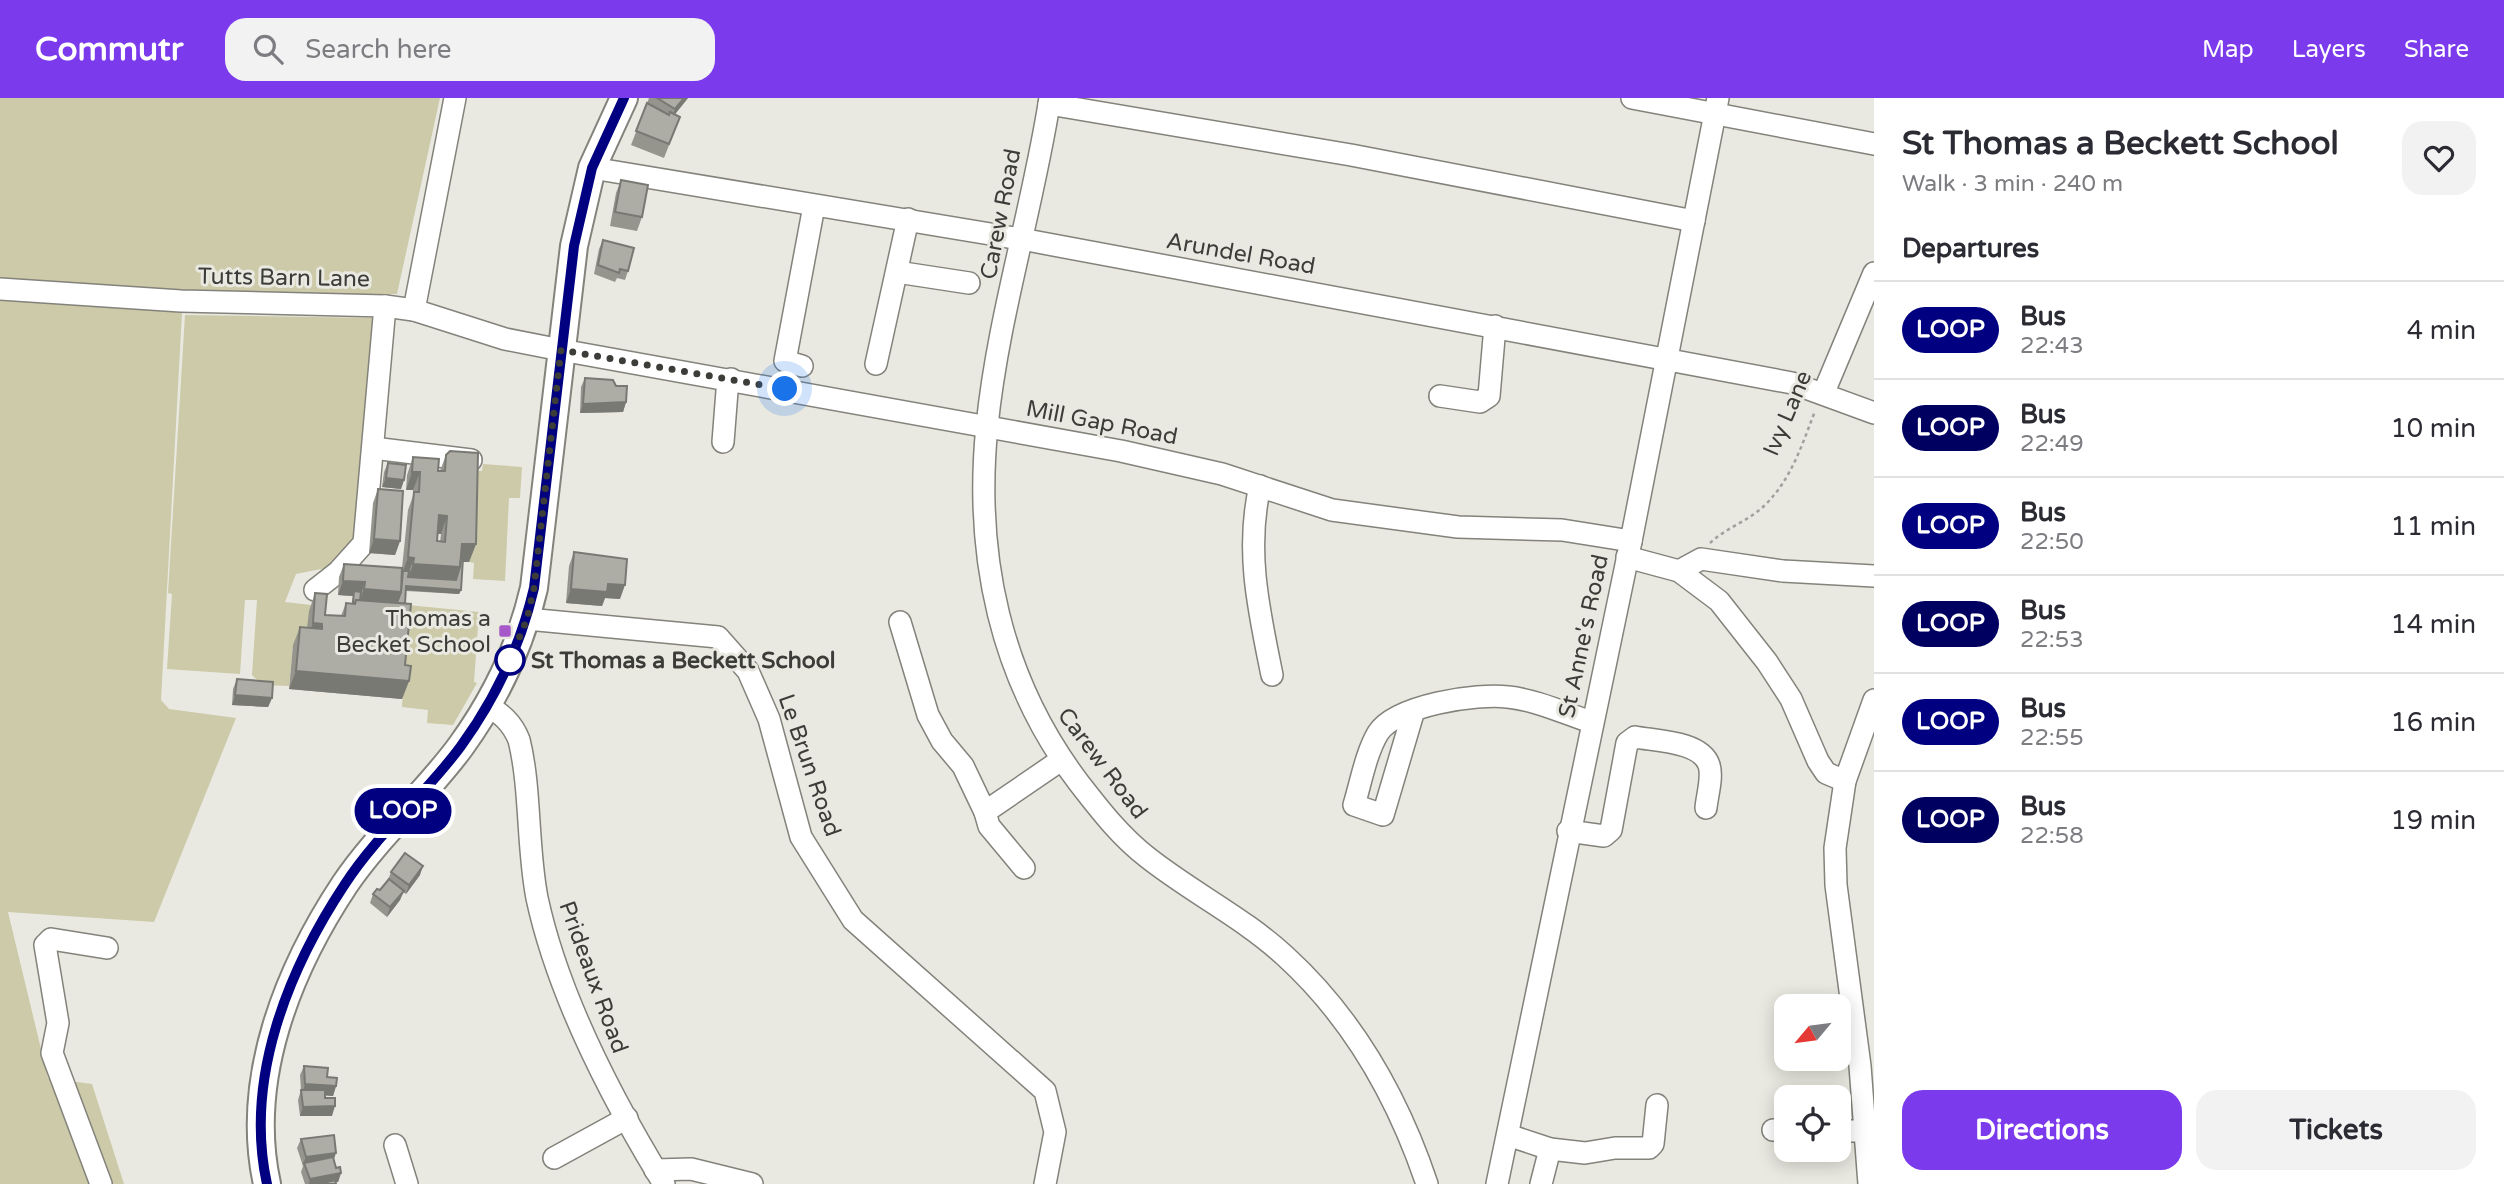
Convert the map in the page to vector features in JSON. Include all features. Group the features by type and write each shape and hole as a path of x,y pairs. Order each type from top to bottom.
{"main road":[{"path":"267,1184 262,1132 264,1076 290,984 345,884 400,814 461,746 509,662 527,619 534,588 574,246 592,168 624,98"}],"street":[{"path":"414,310 455,98"},
{"path":"1632,98 1716,106 1874,144"},
{"path":"1050,101 1694,221"},
{"name":"Carew Road","path":"1050,101 987,425 983,509 991,581 1009,658 1035,717 1061,760 1109,823 1147,857 1285,956 1345,1021 1398,1109 1427,1184"},
{"name":"St Anne's Road","path":"1497,1184 1568,831 1629,549 1716,106"},
{"name":"Arundel Road","path":"592,168 814,206 908,219 1495,326 1792,383 1874,413"},
{"path":"802,366 785,361 814,206"},
{"path":"877,364 908,219"},
{"path":"897,272 969,283"},
{"name":"Ivy Lane","path":"1824,393 1874,273"},
{"name":"Tutts Barn Lane","path":"0,289 181,301 385,306 414,310 505,339 561,350"},
{"path":"315,590 338,572 364,543 385,306"},
{"path":"1440,396 1480,402 1489,396 1495,326"},
{"name":"Mill Gap Road","path":"561,350 1122,451 1222,474 1332,510 1458,527 1562,530 1629,549 1679,571"},
{"path":"723,442 727,391 731,379"},
{"path":"373,448 471,460"},
{"path":"1260,486 1253,516 1252,565 1272,675"},
{"path":"1845,781 1826,773 1818,761 1791,699 1741,628 1719,601 1679,571 1701,559 1783,571 1874,576"},
{"name":"Le Brun Road","path":"527,619 718,637 748,671 769,719 802,837 853,920 1045,1091 1055,1132 1045,1184"},
{"path":"900,622 928,715 942,741 963,766 989,827 1024,868"},
{"path":"1408,711 1493,695 1522,699 1591,722"},
{"path":"1868,1184 1867,1064 1836,885 1837,816 1845,781 1874,700"},
{"name":"Prideaux Road","path":"486,704 514,727 519,740 538,899 553,952 602,1071 660,1177"},
{"path":"1568,831 1604,836 1611,830 1627,743 1635,737 1691,748 1702,754 1710,770 1706,808"},
{"path":"985,813 1061,760"},
{"path":"101,1184 52,1053 58,1023 45,945 51,939 107,948"},
{"path":"1508,1135 1550,1149 1585,1153 1615,1148 1649,1148 1653,1144 1657,1105"},
{"path":"554,1158 627,1118"},
{"path":"1851,1131 1866,1131"},
{"path":"395,1145 407,1184"},
{"path":"1541,1184 1550,1149"},
{"path":"660,1177 691,1169 752,1184"}],"path":[{"name":"Ivy Lane","path":"1705,548 1721,532 1763,508 1791,473 1824,393"}],"shaded area":[{"path":"0,98 440,98 397,294 183,295 161,700 169,709 236,718 154,922 8,912 48,1078 92,1084 124,1184 0,1184"},
{"path":"185,315 375,318 354,543 326,568 296,574 285,602 311,605 305,646 293,646 289,686 262,685 252,675 257,600 245,600 240,674 167,669 172,594 168,593"},
{"path":"483,464 522,467 520,498 509,498 505,581 473,579 474,563 469,562 471,471 482,471"},
{"path":"408,605 479,612 474,682 477,683 453,725 427,723 428,710 402,707"}],"building":[{"path":"657,98 684,98 675,109"},
{"path":"647,103 669,115 670,112 680,117 669,144 636,131"},
{"path":"621,180 648,185 642,217 615,212"},
{"path":"603,240 634,248 628,271 620,269 619,273 598,265"},
{"path":"585,378 613,380 616,386 627,386 626,402 583,404"},
{"path":"450,451 478,453 476,544 462,544 460,567 413,564 414,558 408,557 414,492 419,492 420,472 412,472 413,457 439,459 438,471 445,471 446,455","holes":["439,515 447,516 445,542 437,541"]},
{"path":"388,463 406,465 404,480 386,478"},
{"path":"378,489 403,491 400,541 374,539"},
{"path":"574,552 627,559 625,585 608,584 607,592 571,589"},
{"path":"461,558 461,590 406,586 405,604 397,603 403,571 409,571 408,577 456,580"},
{"path":"344,564 402,568 401,592 364,589 365,582 343,581"},
{"path":"354,591 361,592 360,600 353,603"},
{"path":"315,593 327,594 325,615 345,616 346,603 355,604 356,600 411,604 405,665 411,666 409,681 296,671 300,627 322,629 322,624 313,623"},
{"path":"237,679 273,682 272,698 235,695"},
{"path":"405,853 423,866 409,885 391,872"},
{"path":"389,879 404,891 390,907 373,894"},
{"path":"304,1066 328,1068 327,1077 337,1078 336,1086 305,1084"},
{"path":"301,1090 325,1090 325,1098 335,1098 335,1106 303,1107"},
{"path":"334,1135 336,1153 306,1157 301,1139"},
{"path":"333,1157 336,1168 340,1167 341,1173 310,1179 304,1163"},
{"path":"335,1180 336,1184 319,1184"}],"bus line":[{"name":"LOOP","path":"267,1184 263,1169 264,1076 275,1028 290,984 345,884 400,814 461,746 504,673 527,619 534,588 574,246 592,168 624,98"}],"place":[{"name":"Thomas a Becket School","path":"505,631"},
{"name":"St Thomas a Beckett School","path":"510,660"}],"route":[{"path":"510,660 527,619 534,588 561,350 785,389"}]}
